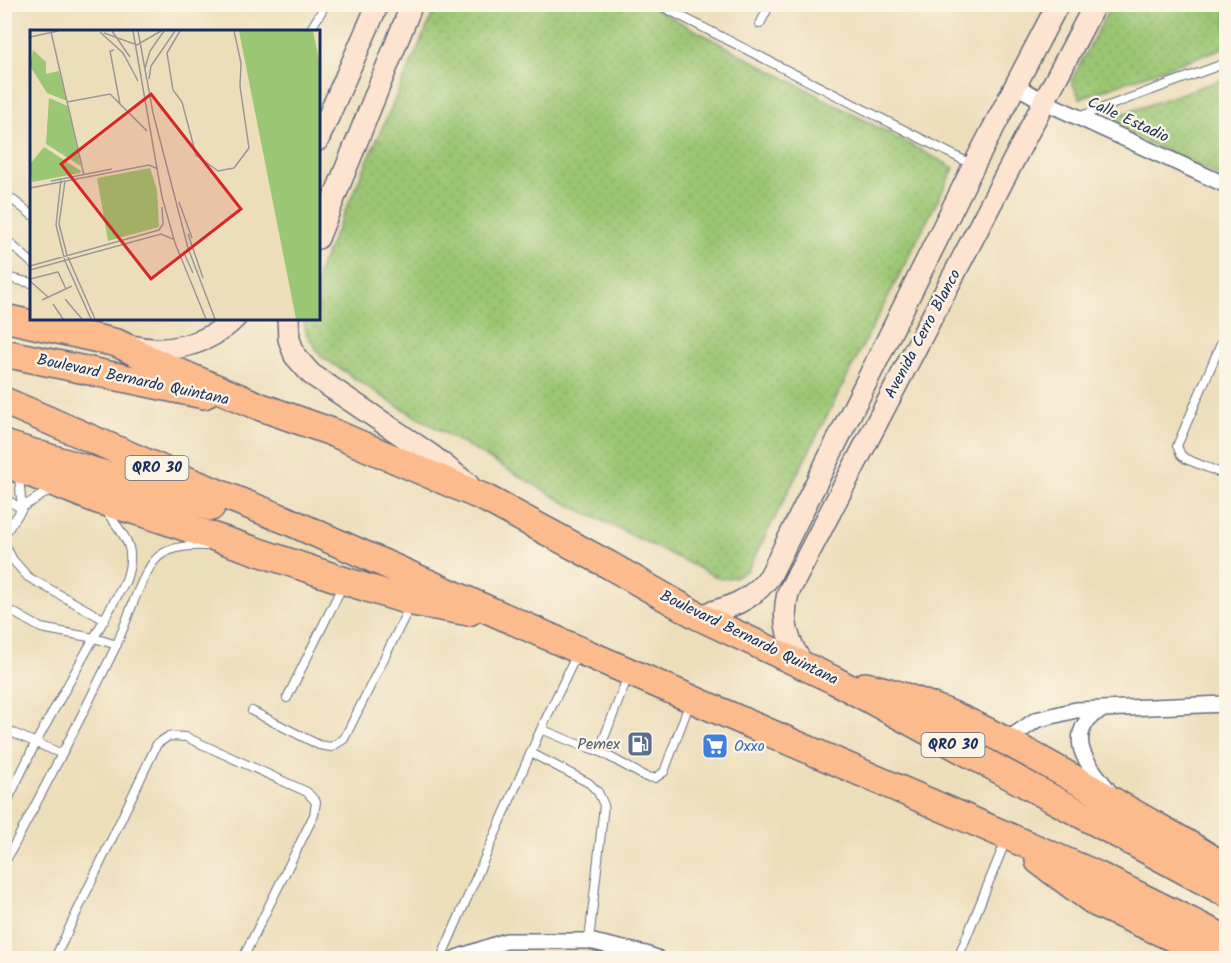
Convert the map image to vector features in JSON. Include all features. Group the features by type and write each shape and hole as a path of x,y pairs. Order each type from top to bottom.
{"highway":[{"name":"Boulevard Bernardo Quintana","path":"4,318 117,343 159,364 261,407 329,431 487,499 698,616 834,680 1227,893"},
{"name":"Boulevard Bernardo Quintana","path":"4,353 261,407"},
{"name":"QRO 30","path":"4,401 190,482 258,508 1097,875 1227,939"},
{"name":"QRO 30","path":"4,444 248,518 311,532"},
{"path":"12,466 98,500 412,602 517,621"},
{"path":"834,680 898,693 1007,740 1200,850 1227,868"},
{"path":"1007,836 1053,873 1096,903 1218,958"},
{"path":"1200,850 1227,859"}],"main road":[{"path":"320,135 378,4"},
{"path":"320,233 412,4"},
{"name":"Avenida Cerro Blanco","path":"698,616 735,606 764,585 770,576 974,165 1058,4"},
{"name":"Avenida Cerro Blanco","path":"805,667 795,652 786,629 785,611 788,593 1095,4"},
{"path":"117,343 152,350 194,344 215,335 233,320"},
{"path":"288,320 289,339 295,356 307,369 431,455 487,499"}],"street":[{"name":"Calle Estadio","path":"1016,86 1045,102 1227,186"},
{"path":"1007,740 1036,720 1077,710 1227,704"},
{"path":"1113,708 1100,710 1090,717 1083,726 1080,737 1087,763 1118,804"},
{"path":"456,958 506,941 589,940 657,958"}],"lane":[{"path":"310,30 326,4"},
{"path":"657,4 974,165"},
{"path":"760,24 770,4"},
{"path":"1078,117 1227,63"},
{"path":"4,193 30,213"},
{"path":"4,238 30,261"},
{"path":"4,277 30,283"},
{"path":"1227,332 1177,446 1181,455 1186,459 1227,475"},
{"path":"12,466 23,507"},
{"path":"4,535 23,507 60,485"},
{"path":"4,498 23,507"},
{"path":"4,808 35,744 126,580 132,555 122,532 98,500"},
{"path":"4,543 13,560 28,577 105,620"},
{"path":"4,864 117,645 148,572 158,557 171,550 190,545 269,555"},
{"path":"287,698 345,581"},
{"path":"252,711 320,746 331,747 344,739 412,602"},
{"path":"4,607 41,628 94,638 117,645"},
{"path":"441,958 541,729 579,650"},
{"path":"599,751 630,671"},
{"path":"541,729 599,751 646,777 655,778 664,772 691,698"},
{"path":"4,729 62,754"},
{"path":"55,958 158,744 168,736 186,737 307,792 316,802 314,815 243,958"},
{"path":"531,753 589,783 598,792 604,805 589,940"},
{"path":"958,958 1007,836"}],"green space":[{"path":"1112,4 1226,5 1226,47 1080,98 1071,81"},
{"path":"437,5 648,5 954,168 748,570 734,577 721,579 564,502 391,402 322,357 307,335 303,320 320,320 320,268"},
{"path":"1226,78 1226,180 1121,130 1115,123 1119,115"}],"place":[{"name":"Pemex","path":"640,744"},
{"name":"Oxxo","path":"715,746"}]}
